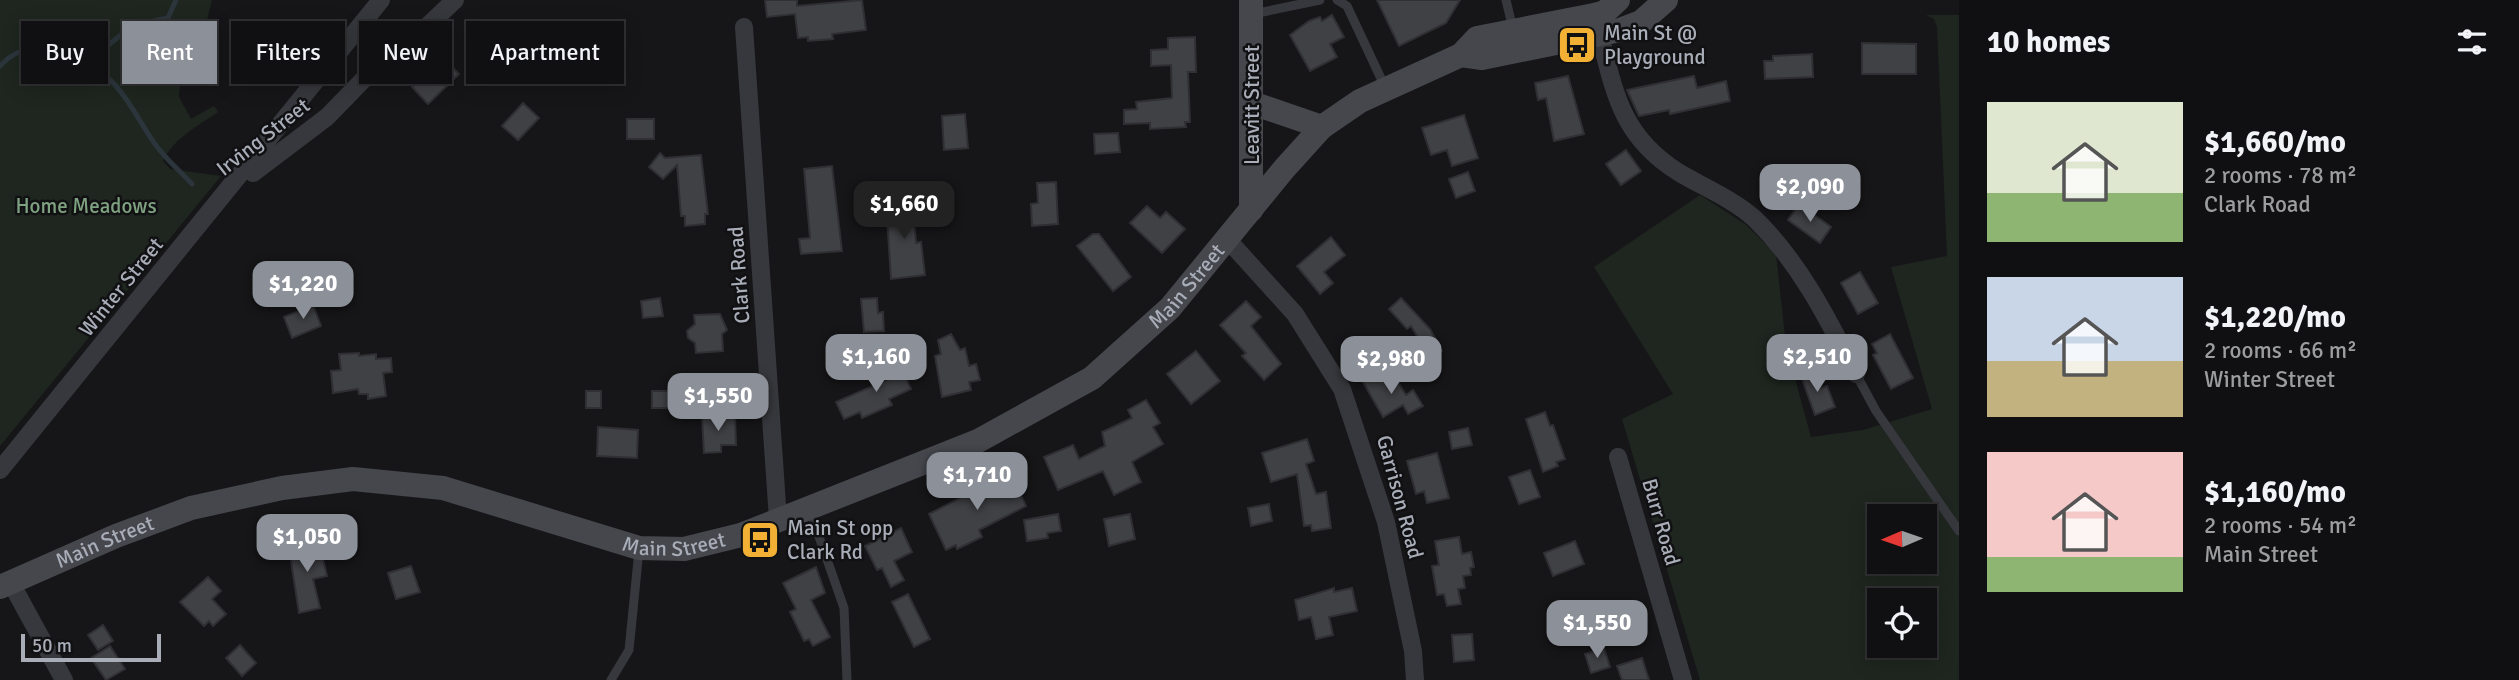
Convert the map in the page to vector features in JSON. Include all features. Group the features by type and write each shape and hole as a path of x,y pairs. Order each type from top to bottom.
{"main road":[{"name":"Main Street","path":"1597,24 1618,0"},
{"name":"Main Street","path":"5,585 105,540 191,508 282,488 353,479 443,488 639,548 684,549 741,535 978,441 1092,378 1161,317 1322,127 1360,101 1461,55 1477,38 1515,41 1597,24 1632,27 1666,0"},
{"name":"Leavitt Street","path":"1251,210 1252,7"},
{"path":"1252,103 1322,127"}],"street":[{"name":"Winter Street","path":"0,470 381,0"},
{"name":"Irving Street","path":"223,198 327,117 363,80 409,44 455,0"},
{"path":"1597,24 1614,92 1626,123 1636,137 1678,171 1751,216 1771,236 1812,293 1856,374"},
{"name":"Clark Road","path":"744,27 778,519"},
{"name":"Garrison Road","path":"1228,240 1296,314 1342,389 1386,522 1410,638 1415,680"},
{"name":"Burr Road","path":"1618,457 1683,680"},
{"path":"5,585 64,680"}],"lane":[{"path":"1252,7 1320,0"},
{"path":"1337,0 1347,6 1385,89"},
{"path":"1506,0 1515,41"},
{"path":"1856,374 1876,411 1959,531"},
{"path":"809,507 844,608 847,680"},
{"path":"611,680 629,650 639,548"}],"green space":[{"name":"Home Meadows","path":"0,0 212,0 207,21 122,21 122,84 180,84 179,97 191,119 214,106 218,112 180,139 163,161 170,169 221,176 0,446"},
{"path":"1926,15 1959,15 1959,680 1700,680 1622,419 1673,394 1594,267 1700,195 1745,224 1776,254 1786,346 1811,437 1863,430 1932,409 1891,267 1947,256 1937,27 1934,19"}],"building":[{"path":"765,0 797,0 797,6 862,0 866,30 832,34 833,39 808,41 808,37 798,38 795,14 767,17"},
{"path":"1377,0 1460,0 1446,23 1399,46"},
{"path":"1332,15 1344,37 1330,44 1337,57 1310,71 1290,35 1309,21 1320,17 1322,21"},
{"path":"1195,37 1196,72 1188,72 1190,122 1185,122 1186,127 1150,129 1150,123 1124,124 1124,110 1137,109 1136,102 1172,98 1171,65 1151,66 1151,50 1168,49 1168,38"},
{"path":"1862,43 1916,44 1916,74 1862,74"},
{"path":"1812,54 1813,77 1765,79 1764,61 1773,61 1773,56"},
{"path":"452,67 459,74 452,81"},
{"path":"1568,76 1584,134 1554,141 1546,98 1538,100 1535,83"},
{"path":"1694,76 1697,88 1726,81 1730,101 1670,114 1669,110 1639,116 1627,90"},
{"path":"415,84 449,84 428,104 412,87"},
{"path":"523,103 539,118 518,140 502,126"},
{"path":"965,114 968,148 944,150 942,116"},
{"path":"1464,115 1478,158 1452,166 1447,150 1431,155 1422,128"},
{"path":"627,119 654,119 654,139 627,139"},
{"path":"1118,133 1120,152 1095,154 1094,134"},
{"path":"1626,150 1641,171 1621,185 1606,164"},
{"path":"660,153 665,158 701,155 708,214 705,214 705,224 685,226 685,216 681,216 677,165 663,179 649,167"},
{"path":"832,166 842,251 801,254 799,239 810,238 804,169"},
{"path":"1468,172 1475,191 1456,198 1449,179"},
{"path":"1056,182 1058,224 1032,226 1031,204 1038,203 1037,183"},
{"path":"912,199 916,243 921,242 925,275 891,279 886,202"},
{"path":"1799,204 1831,227 1820,243 1788,220"},
{"path":"1147,206 1160,218 1166,212 1185,229 1162,253 1130,223"},
{"path":"1093,234 1099,234 1131,277 1113,291 1077,246"},
{"path":"1331,237 1345,255 1324,272 1333,283 1320,294 1297,266"},
{"path":"1860,272 1878,303 1858,314 1841,283"},
{"path":"660,298 663,316 643,318 641,301"},
{"path":"877,298 878,313 883,312 884,331 864,332 861,299"},
{"path":"1401,298 1430,329 1442,351 1430,358 1411,326 1407,329 1389,309"},
{"path":"1246,301 1261,317 1251,326 1281,364 1264,380 1242,356 1246,353 1220,325"},
{"path":"313,305 321,326 292,338 284,317"},
{"path":"720,314 727,330 722,334 723,351 696,353 695,343 688,338 687,331 695,324 694,315"},
{"path":"951,334 960,350 965,348 969,366 976,364 980,380 969,382 971,390 942,397 935,356 941,354 938,340"},
{"path":"1890,334 1913,378 1891,389 1873,355 1877,353 1872,344"},
{"path":"1196,351 1220,381 1191,404 1167,374"},
{"path":"359,353 359,356 376,354 376,359 391,358 392,372 383,373 386,396 368,399 368,394 359,394 358,389 333,393 331,371 341,370 339,354"},
{"path":"897,359 911,389 889,399 892,405 862,418 860,412 844,419 836,402 889,379 883,365"},
{"path":"1815,371 1821,388 1827,386 1835,407 1815,415 1801,376"},
{"path":"1381,372 1389,384 1396,379 1406,395 1413,390 1423,406 1408,414 1403,405 1383,417 1363,382"},
{"path":"586,391 601,391 601,408 586,408"},
{"path":"652,391 670,391 670,408 652,408"},
{"path":"1146,400 1160,423 1153,427 1163,444 1132,462 1141,482 1114,495 1103,471 1058,490 1044,457 1073,445 1079,459 1105,446 1102,432 1132,418 1128,410"},
{"path":"1545,412 1550,426 1553,425 1565,459 1556,462 1558,466 1543,472 1526,419"},
{"path":"735,415 736,445 721,445 721,452 704,453 702,417"},
{"path":"598,427 638,430 637,458 597,456"},
{"path":"1468,428 1472,445 1452,449 1449,432"},
{"path":"1307,439 1314,461 1306,464 1316,494 1326,492 1331,528 1312,531 1311,525 1304,526 1297,474 1271,482 1262,453"},
{"path":"1437,453 1449,498 1427,503 1424,491 1416,494 1407,461"},
{"path":"1530,470 1540,497 1519,504 1509,477"},
{"path":"1010,472 1026,506 979,530 982,537 957,549 956,545 946,550 929,514"},
{"path":"1269,504 1272,521 1251,526 1248,508"},
{"path":"1058,514 1061,531 1047,533 1048,538 1027,541 1024,520"},
{"path":"1130,514 1135,539 1109,546 1104,519"},
{"path":"901,528 912,552 894,561 904,580 891,587 882,568 877,570 865,546"},
{"path":"1459,537 1462,554 1471,552 1474,567 1470,568 1471,575 1463,576 1465,588 1458,589 1461,604 1447,606 1444,594 1437,595 1432,566 1439,565 1435,541"},
{"path":"319,541 327,576 313,579 320,608 299,613 289,548"},
{"path":"1575,541 1584,564 1553,576 1544,553"},
{"path":"411,566 420,592 396,599 388,573"},
{"path":"816,567 825,593 811,600 830,637 813,646 809,639 804,641 790,612 796,609 783,583"},
{"path":"208,577 221,591 212,599 226,614 213,626 209,621 204,626 180,602"},
{"path":"1334,588 1334,592 1352,588 1357,611 1329,617 1333,635 1316,639 1311,617 1299,620 1295,600"},
{"path":"908,594 930,639 914,647 892,602"},
{"path":"103,625 113,641 98,650 88,635"},
{"path":"1472,634 1474,660 1454,662 1452,635"},
{"path":"240,645 256,663 242,676 226,658"},
{"path":"110,646 125,669 106,680 91,658"},
{"path":"1604,648 1610,667 1591,673 1585,654"},
{"path":"1642,658 1649,680 1622,680 1617,666"}],"waterway":[{"path":"108,45 133,25 168,18 176,0"},
{"path":"0,66 10,57 27,50 43,53 70,69 86,68 100,72 112,81 158,148 192,184"}],"place":[{"name":"Main St @ Playground","path":"1577,45"},
{"name":"Main St opp Clark Rd","path":"760,540"}]}
